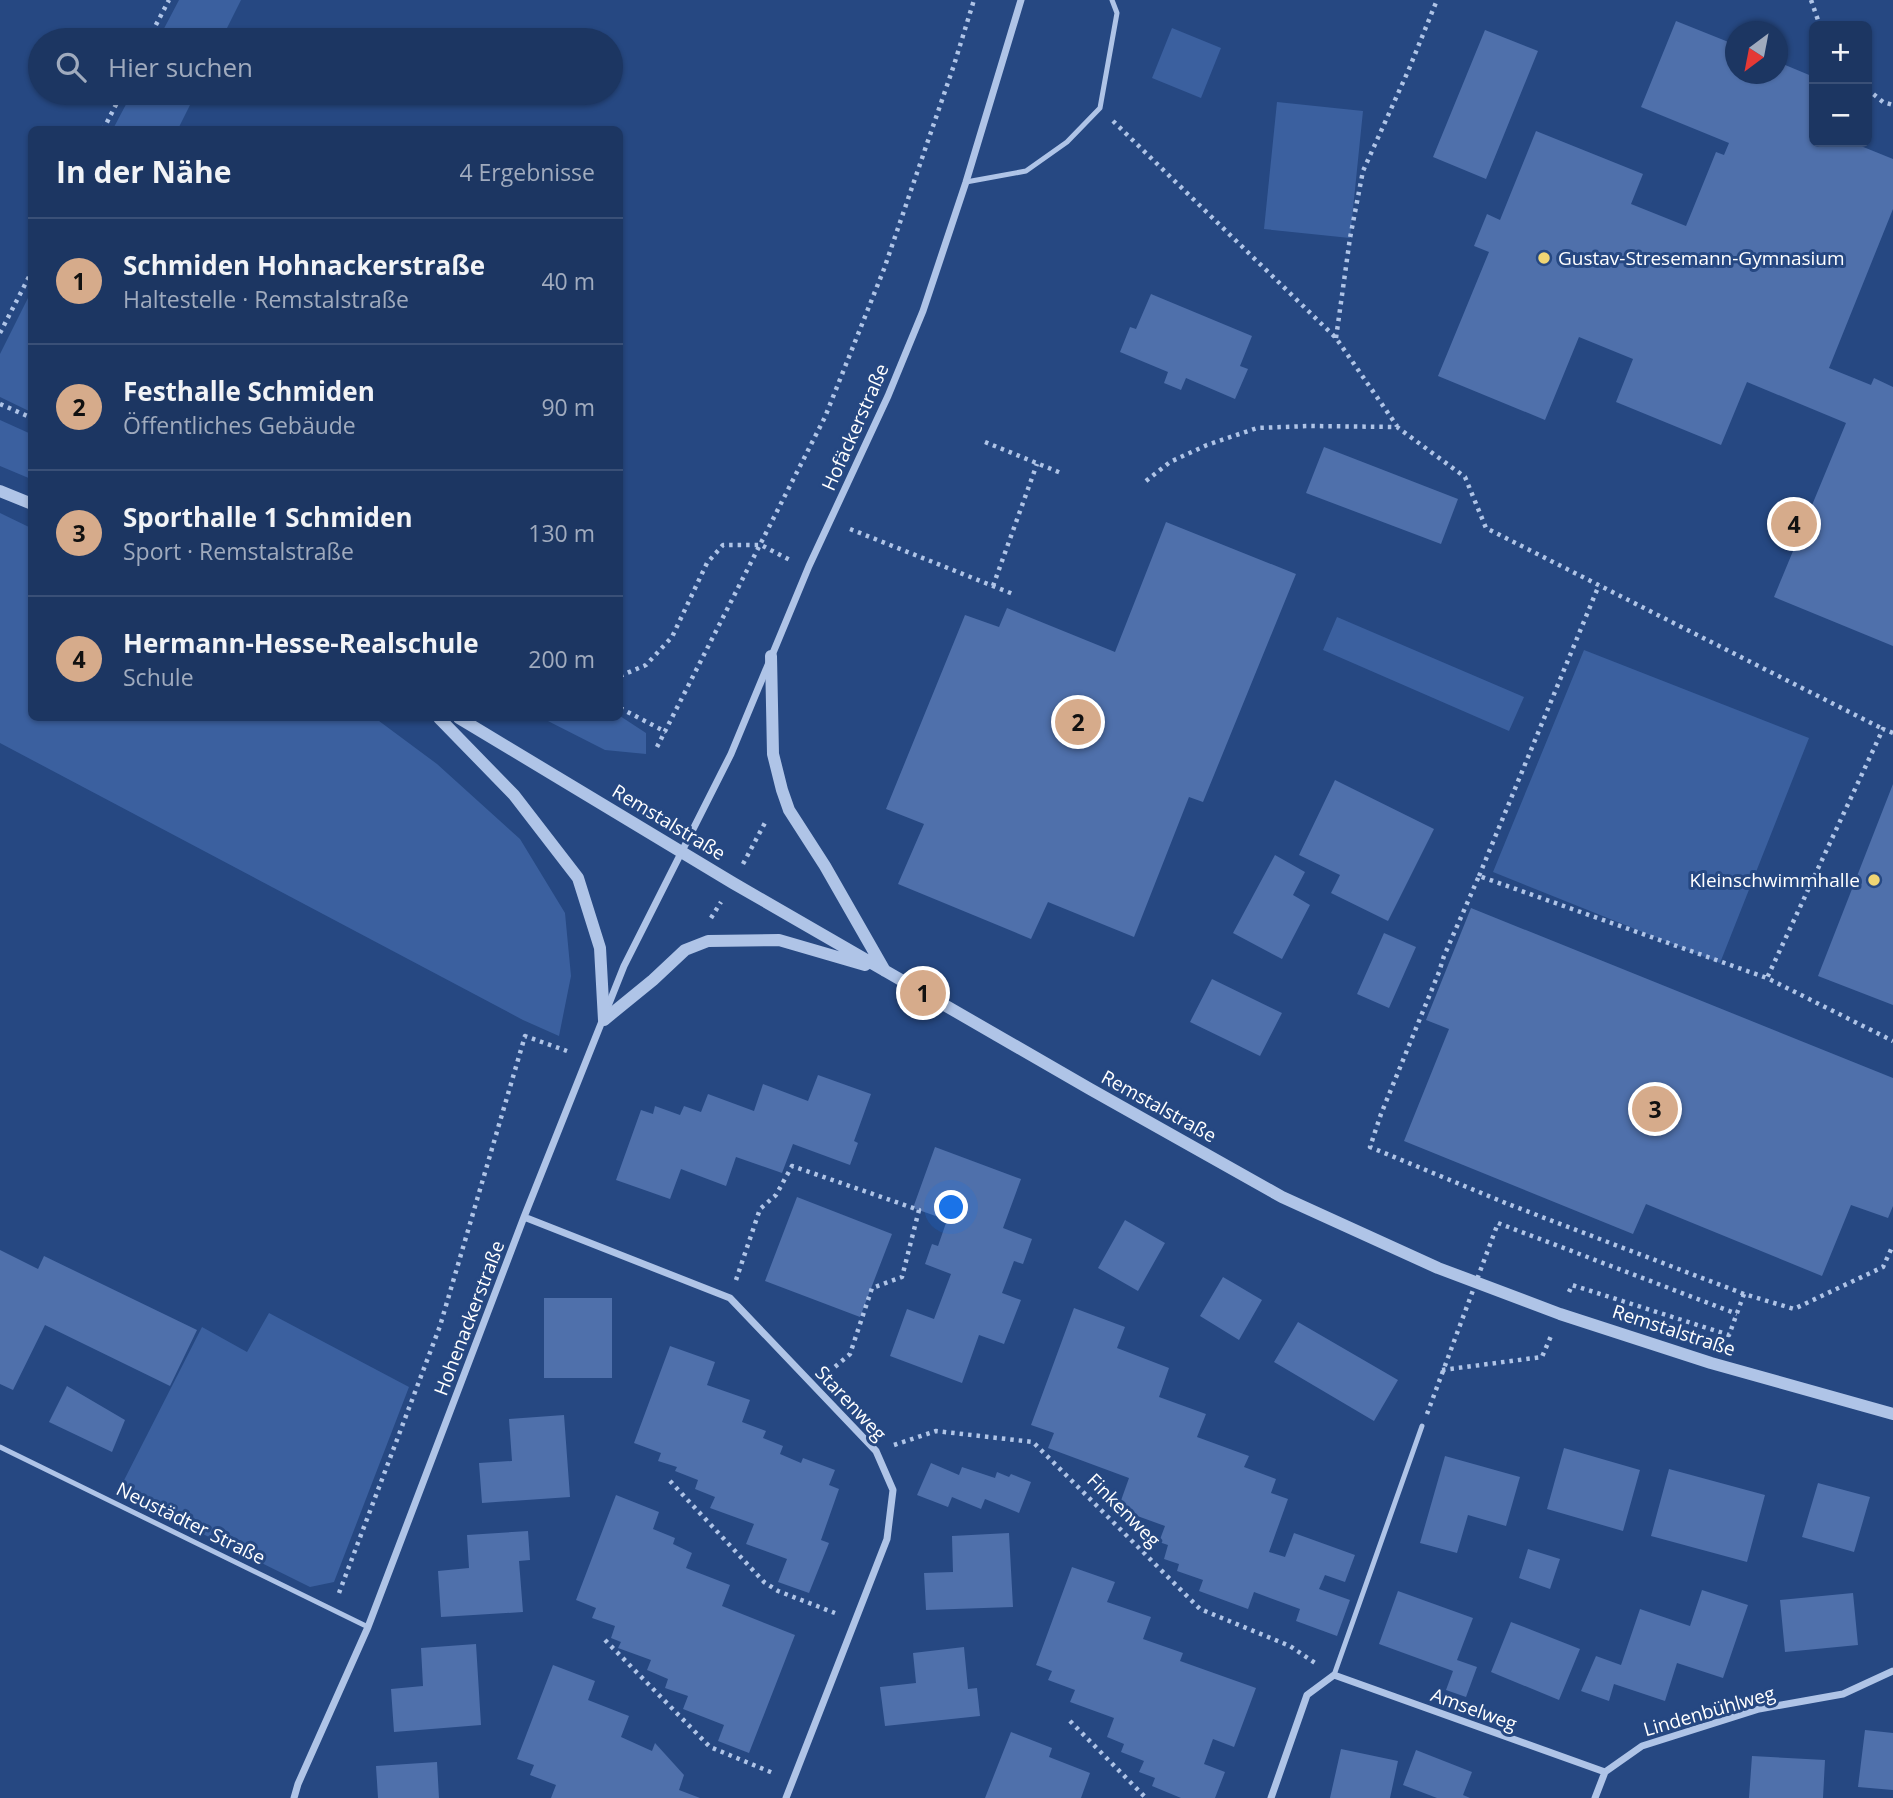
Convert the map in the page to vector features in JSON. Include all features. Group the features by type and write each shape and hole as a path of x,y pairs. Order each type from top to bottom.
{"street":[{"name":"Hofäckerstraße","path":"682,853 731,754 809,566 888,396 913,335 966,182 1021,0"},
{"path":"0,491 28,502"},
{"path":"771,656 773,754 789,810 886,971"},
{"path":"442,721 514,795 578,878 600,948 604,1020"},
{"name":"Remstalstraße","path":"463,721 682,853 1282,1197 1438,1268 1560,1314 1893,1414"},
{"name":"Hohenackerstraße","path":"295,1798 298,1784 368,1627 524,1217 624,966 682,853"},
{"path":"604,1020 685,950 708,941 779,940 886,971"},
{"name":"Starenweg","path":"524,1217 730,1298 876,1451 893,1490 887,1539 786,1798"},
{"name":"Lindenbühlweg","path":"1605,1772 1642,1746 1759,1709 1843,1694 1893,1671"},
{"path":"1271,1798 1307,1695 1334,1675"},
{"name":"Amselweg","path":"1334,1675 1605,1772"},
{"path":"1595,1798 1605,1772"}],"lane":[{"path":"966,182 1026,171 1067,142 1100,108 1117,13 1112,0"},
{"path":"1334,1675 1422,1426"},
{"name":"Neustädter Straße","path":"0,1447 368,1627"}],"path":[{"path":"154,28 169,0"},
{"path":"657,747 825,417 884,269 974,0"},
{"path":"1336,338 1350,238 1363,171 1437,0"},
{"path":"1811,0 1818,21"},
{"path":"1872,93 1893,106"},
{"path":"105,126 116,105"},
{"path":"1100,108 1336,338 1397,427 1465,477 1486,528 1893,733"},
{"path":"0,333 28,279"},
{"path":"0,404 28,416"},
{"path":"1146,481 1170,462 1207,445 1257,428 1397,427"},
{"path":"985,442 1061,473"},
{"path":"993,586 1037,464"},
{"path":"830,521 1013,594"},
{"path":"623,675 646,666 672,637 707,563 723,545 761,545 809,566"},
{"path":"1599,585 1444,956 1370,1147 1508,1204 1744,1294 1794,1309 1883,1267 1893,1245"},
{"path":"623,710 666,732"},
{"path":"1768,978 1883,729"},
{"path":"1479,876 1768,978 1893,1041"},
{"path":"332,1610 440,1326 525,1036 588,1059"},
{"path":"730,1298 760,1209 776,1195 792,1166 919,1210 902,1278 872,1289 850,1354 814,1385"},
{"path":"1427,1414 1498,1223 1737,1314"},
{"path":"1729,1335 1744,1294"},
{"path":"1442,1370 1542,1357"},
{"name":"Finkenweg","path":"876,1451 936,1431 1033,1442 1200,1609 1290,1646 1334,1675"},
{"path":"670,1481 764,1581 778,1591 855,1621"},
{"path":"605,1640 710,1747 793,1781"},
{"path":"1070,1721 1146,1798"}],"shaded area":[{"path":"179,0 241,0 227,28 164,28"},
{"path":"1172,28 1221,48 1201,98 1152,78"},
{"path":"1277,102 1363,111 1350,238 1264,229"},
{"path":"126,105 190,105 180,126 115,126"},
{"path":"28,298 28,411 0,397 0,354"},
{"path":"0,420 28,433 28,478 0,466"},
{"path":"0,513 28,527 28,721 379,721 437,764 520,839 565,913 571,976 559,1036 523,1020 0,743"},
{"path":"1337,617 1524,697 1509,731 1323,650"},
{"path":"1584,650 1809,738 1720,963 1493,872"},
{"path":"623,718 646,733 646,754 605,750 548,721 623,721"},
{"path":"269,1313 409,1387 334,1582 310,1587 118,1492 202,1327 247,1352"}],"building":[{"path":"1676,21 1725,41 1725,84 1788,84 1788,66 1809,75 1809,147 1863,147 1893,159 1893,209 1829,368 1871,385 1874,378 1893,387 1893,646 1774,597 1846,423 1747,382 1721,445 1616,402 1633,359 1579,337 1545,420 1438,376 1489,252 1474,246 1487,214 1500,220 1536,131 1643,174 1631,204 1686,226 1716,152 1724,155 1729,143 1641,107"},
{"path":"1485,30 1538,51 1486,179 1433,157"},
{"path":"1151,294 1252,336 1240,366 1248,369 1235,399 1186,378 1181,390 1164,383 1168,372 1120,352 1130,327 1136,329"},
{"path":"1324,447 1458,499 1441,544 1306,493"},
{"path":"1166,522 1296,574 1203,802 1189,797 1134,937 1048,902 1031,939 898,884 924,824 886,809 965,615 999,627 1007,608 1115,652"},
{"path":"1335,780 1434,829 1388,921 1331,893 1340,875 1299,855"},
{"name":"Kleinschwimmhalle","path":"1893,784 1893,1005 1818,976"},
{"path":"1275,855 1305,872 1293,895 1310,905 1282,959 1233,933"},
{"path":"1471,908 1893,1078 1893,1206 1888,1218 1851,1205 1822,1276 1646,1204 1633,1234 1404,1141 1449,1029 1426,1020"},
{"path":"1384,933 1416,947 1389,1008 1357,994"},
{"path":"1212,979 1282,1013 1260,1056 1190,1022"},
{"path":"818,1075 871,1094 854,1141 858,1143 850,1165 793,1144 782,1173 736,1157 726,1186 681,1169 670,1199 616,1180 641,1110 653,1114 655,1106 680,1115 684,1106 701,1112 708,1094 754,1111 763,1084 808,1101"},
{"path":"935,1147 1021,1179 1003,1228 1032,1239 1023,1264 1014,1261 1002,1293 1021,1300 1004,1344 979,1335 962,1383 890,1356 907,1309 934,1319 951,1274 925,1264 932,1244 938,1246 947,1220 913,1208"},
{"path":"797,1197 892,1234 860,1317 765,1281"},
{"path":"1125,1220 1165,1243 1138,1291 1098,1268"},
{"path":"0,1250 38,1269 44,1256 197,1330 170,1386 45,1325 13,1390 0,1384"},
{"path":"1223,1277 1262,1300 1239,1340 1200,1316"},
{"path":"544,1298 612,1298 612,1378 544,1378"},
{"path":"1074,1308 1125,1327 1117,1348 1169,1368 1159,1397 1206,1414 1197,1437 1249,1456 1244,1467 1276,1479 1271,1493 1288,1499 1269,1552 1285,1557 1294,1533 1355,1555 1345,1582 1325,1575 1319,1589 1350,1600 1337,1636 1296,1621 1300,1609 1254,1592 1248,1609 1199,1591 1203,1580 1177,1571 1179,1564 1164,1559 1168,1545 1159,1542 1165,1526 1118,1509 1129,1478 1048,1448 1054,1433 1031,1425"},
{"path":"1298,1322 1398,1380 1374,1421 1274,1362"},
{"path":"670,1346 715,1362 707,1385 750,1400 742,1422 766,1431 763,1438 783,1446 780,1454 801,1463 803,1458 835,1470 829,1485 839,1489 821,1540 829,1543 809,1593 778,1582 787,1559 746,1544 754,1524 710,1508 715,1497 695,1489 698,1480 675,1471 677,1467 658,1461 661,1453 634,1443"},
{"path":"67,1386 125,1420 112,1452 49,1422"},
{"path":"564,1415 570,1497 482,1503 479,1463 512,1461 509,1419"},
{"path":"1564,1448 1640,1470 1623,1531 1547,1509"},
{"path":"1445,1456 1520,1477 1506,1526 1468,1515 1457,1553 1420,1543"},
{"path":"931,1463 959,1475 962,1467 995,1478 997,1472 1031,1482 1019,1513 985,1499 981,1509 952,1497 948,1507 917,1495"},
{"path":"1669,1469 1765,1495 1747,1562 1651,1536"},
{"path":"1818,1483 1870,1497 1854,1552 1802,1537"},
{"path":"616,1495 659,1512 653,1529 675,1538 673,1544 692,1553 686,1568 730,1585 722,1606 795,1635 749,1753 718,1741 724,1725 683,1709 688,1696 665,1688 668,1679 647,1670 651,1660 618,1648 621,1642 611,1638 615,1626 592,1618 596,1608 576,1600"},
{"path":"528,1531 530,1560 519,1561 523,1612 441,1617 438,1571 469,1568 467,1535"},
{"path":"1009,1533 1013,1607 926,1610 924,1573 953,1572 952,1536"},
{"path":"1528,1549 1560,1559 1550,1589 1519,1578"},
{"path":"1072,1567 1115,1582 1107,1602 1151,1617 1143,1639 1183,1653 1180,1661 1256,1688 1234,1747 1213,1739 1204,1764 1225,1772 1215,1798 1181,1798 1152,1786 1155,1778 1139,1772 1144,1761 1121,1752 1124,1744 1107,1737 1114,1718 1070,1702 1075,1690 1048,1680 1052,1671 1036,1665"},
{"path":"1702,1590 1748,1605 1723,1678 1677,1663 1665,1701 1614,1684 1609,1701 1581,1691 1596,1656 1621,1665 1640,1609 1690,1626"},
{"path":"1398,1591 1473,1618 1457,1660 1477,1667 1466,1697 1446,1690 1453,1671 1379,1644"},
{"path":"1853,1593 1858,1645 1785,1652 1780,1600"},
{"path":"1511,1622 1580,1649 1559,1700 1491,1672"},
{"path":"476,1644 481,1725 394,1732 391,1689 423,1686 421,1648"},
{"path":"964,1647 968,1689 977,1688 980,1716 885,1726 880,1687 916,1683 913,1653"},
{"path":"553,1665 595,1681 588,1700 629,1716 621,1737 652,1751 655,1743 684,1775 679,1790 700,1798 551,1798 556,1785 530,1775 534,1765 517,1759"},
{"path":"1865,1730 1893,1733 1893,1790 1858,1787"},
{"path":"1011,1732 1052,1748 1049,1757 1090,1773 1081,1798 985,1798"},
{"path":"1341,1749 1398,1761 1390,1798 1330,1798"},
{"path":"1416,1750 1472,1772 1463,1795 1470,1798 1437,1798 1403,1785"},
{"path":"1752,1756 1825,1760 1823,1798 1749,1798"},
{"path":"437,1762 439,1798 378,1798 376,1766"}],"place":[{"name":"Gustav-Stresemann-Gymnasium","path":"1544,258"},
{"name":"Hermann-Hesse-Realschule","path":"1794,524"},
{"name":"Festhalle Schmiden","path":"1078,722"},
{"name":"Kleinschwimmhalle","path":"1874,880"},
{"name":"Schmiden Hohnackerstraße","path":"923,993"},
{"name":"Sporthalle 1 Schmiden","path":"1655,1109"}]}
